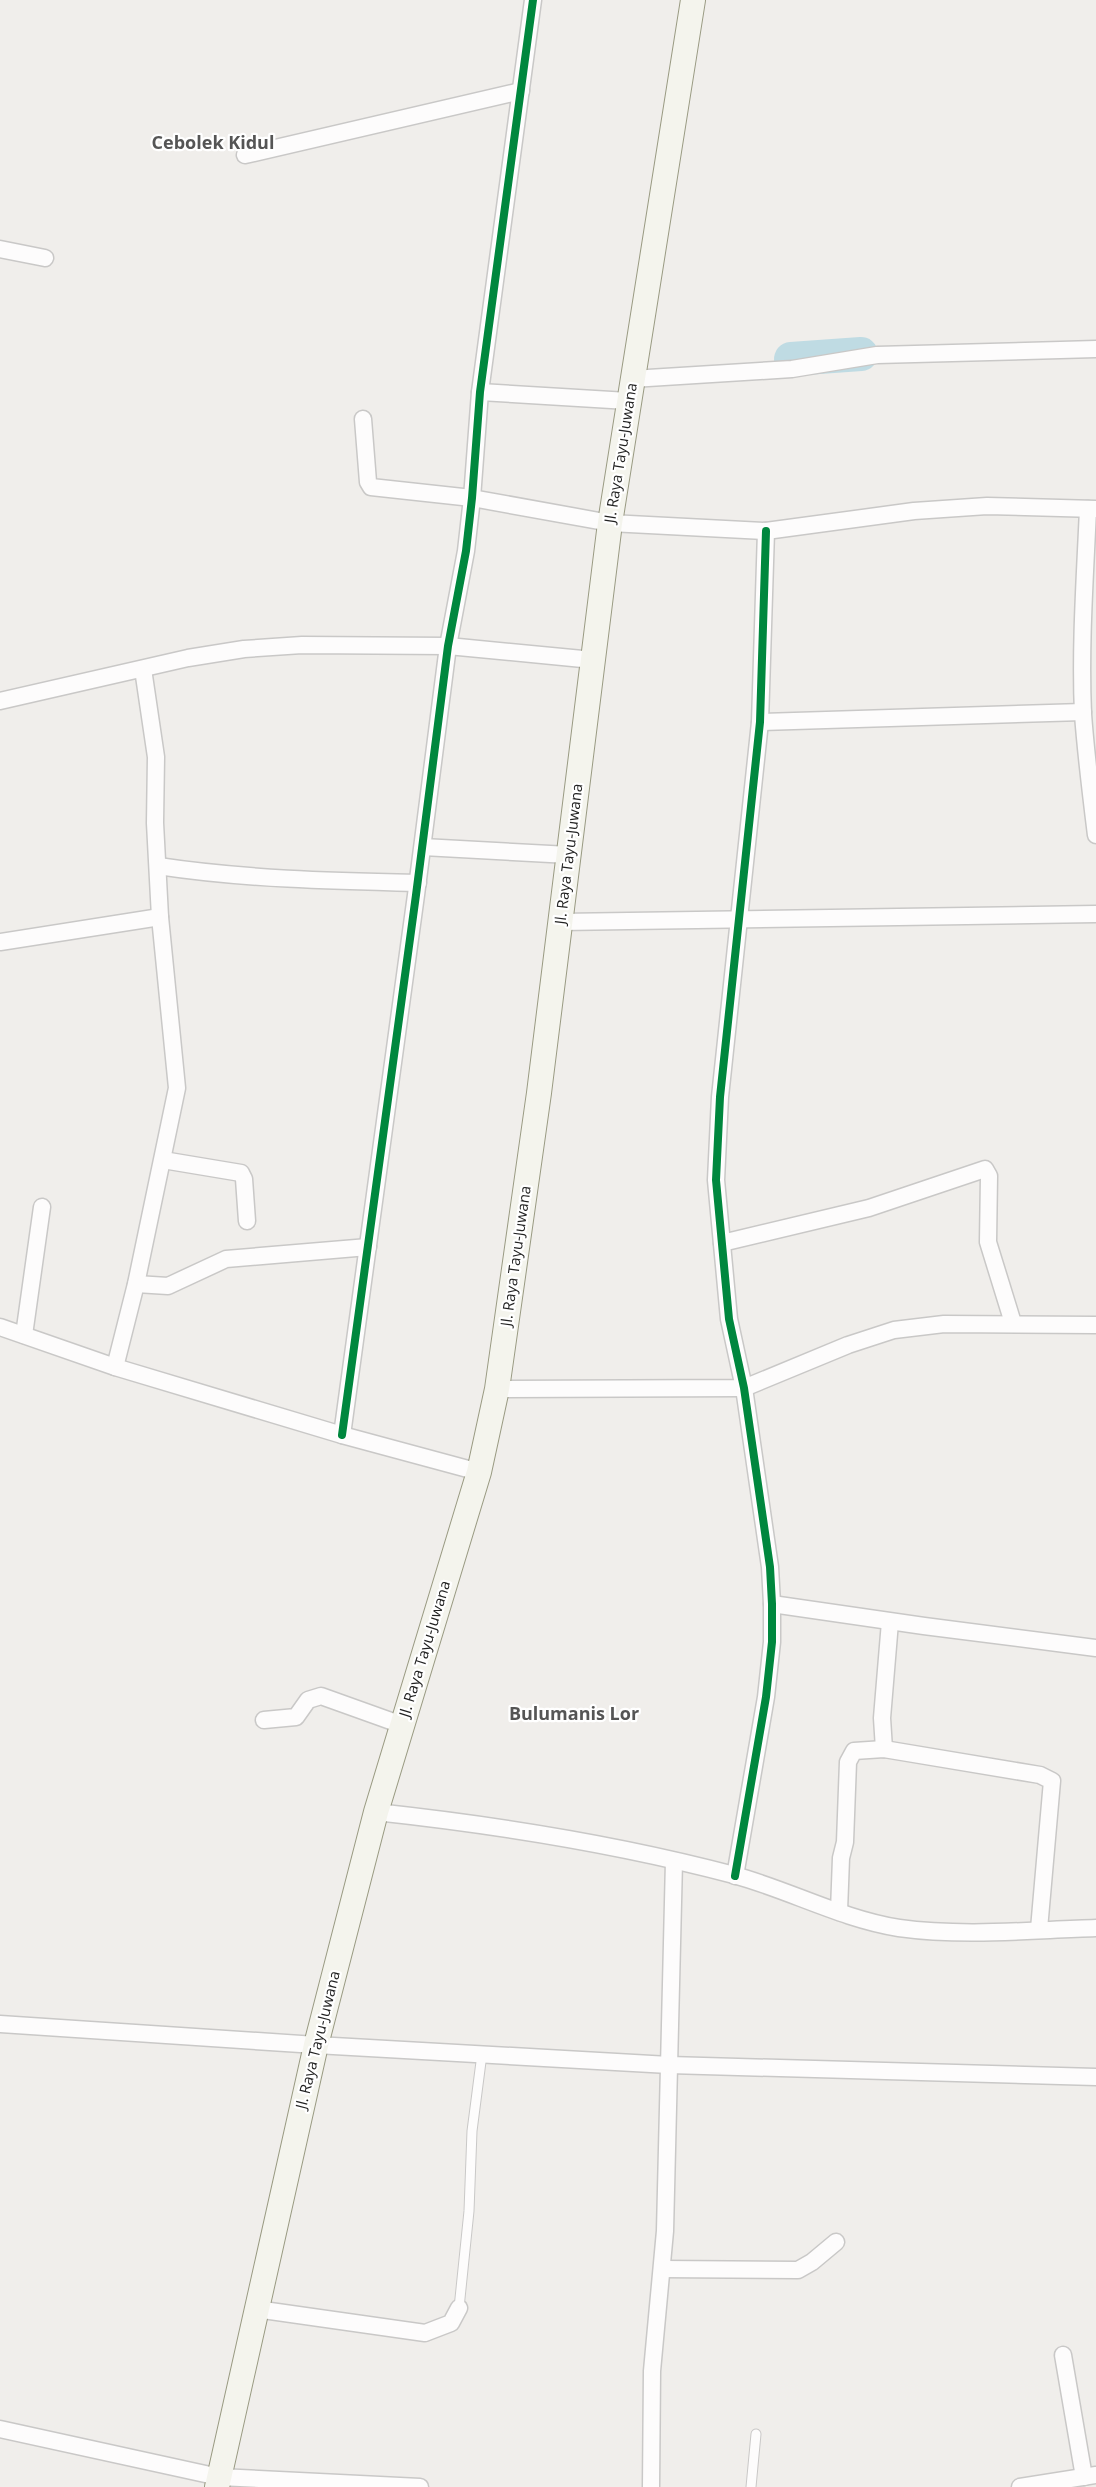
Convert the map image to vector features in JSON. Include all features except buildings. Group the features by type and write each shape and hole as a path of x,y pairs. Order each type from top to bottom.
{"main road":[{"name":"Jl. Raya Tayu-Juwana","path":"218,2482 316,2045 376,1812 479,1472 497,1389 561,922 610,523 693,0"}],"street":[{"path":"342,1435 418,883 448,646 466,551 480,392 532,0"},
{"path":"245,155 521,91"},
{"path":"0,250 44,258"},
{"path":"480,392 630,390 876,356 1096,349"},
{"path":"364,419 368,482 371,487 472,498 610,523 766,531 914,511 987,506 1092,509 1083,611 1083,712 1092,768 1096,835"},
{"path":"735,1876 766,1697 772,1642 772,1604 770,1567 744,1388 729,1319 716,1180 720,1106 760,722 766,531"},
{"path":"0,701 58,686 197,656 244,649 302,645 448,646 593,660"},
{"path":"115,1367 136,1284 177,1088 160,917 155,823 156,757 143,669"},
{"path":"760,722 1083,712"},
{"path":"422,847 569,855"},
{"path":"158,866 209,874 315,881 418,883"},
{"path":"561,922 1096,914"},
{"path":"0,942 160,917"},
{"path":"163,1160 241,1173 244,1179 247,1221"},
{"path":"722,1243 869,1208 985,1169 989,1176 988,1242 1013,1323"},
{"path":"24,1336 42,1207"},
{"path":"136,1284 168,1286 226,1259 368,1247"},
{"path":"497,1389 744,1388 848,1345 894,1330 944,1324 1096,1325"},
{"path":"0,1327 115,1367 342,1435 479,1472"},
{"path":"772,1604 890,1622 1096,1648"},
{"path":"884,1750 882,1718 890,1622"},
{"path":"264,1720 296,1717 308,1700 321,1696 402,1725"},
{"path":"839,1911 842,1858 845,1842 848,1762 854,1751 884,1750 1040,1775 1052,1781 1039,1929"},
{"path":"376,1812 440,1819 612,1847 735,1876 869,1921 934,1932 1096,1928"},
{"path":"651,2487 652,2372 665,2231 674,1862"},
{"path":"0,2024 316,2045 669,2065 1096,2077"},
{"path":"662,2269 798,2270 812,2262 836,2242"},
{"path":"256,2309 425,2333 450,2322 458,2308"},
{"path":"1020,2487 1090,2476 1063,2354"},
{"path":"0,2429 218,2482 420,2487"}],"lane":[{"path":"458,2308 469,2211 472,2131 482,2054"},
{"path":"751,2487 756,2434"}],"waterway":[{"path":"791,359 861,354"}],"cycle path":[{"path":"342,1435 448,646 466,551 480,392 533,0"},
{"path":"735,1876 766,1697 772,1642 772,1604 770,1567 744,1388 729,1319 716,1180 720,1097 760,722 766,531"}],"district":[{"name":"Cebolek Kidul","path":"213,143"},
{"name":"Bulumanis Lor","path":"574,1714"}]}
